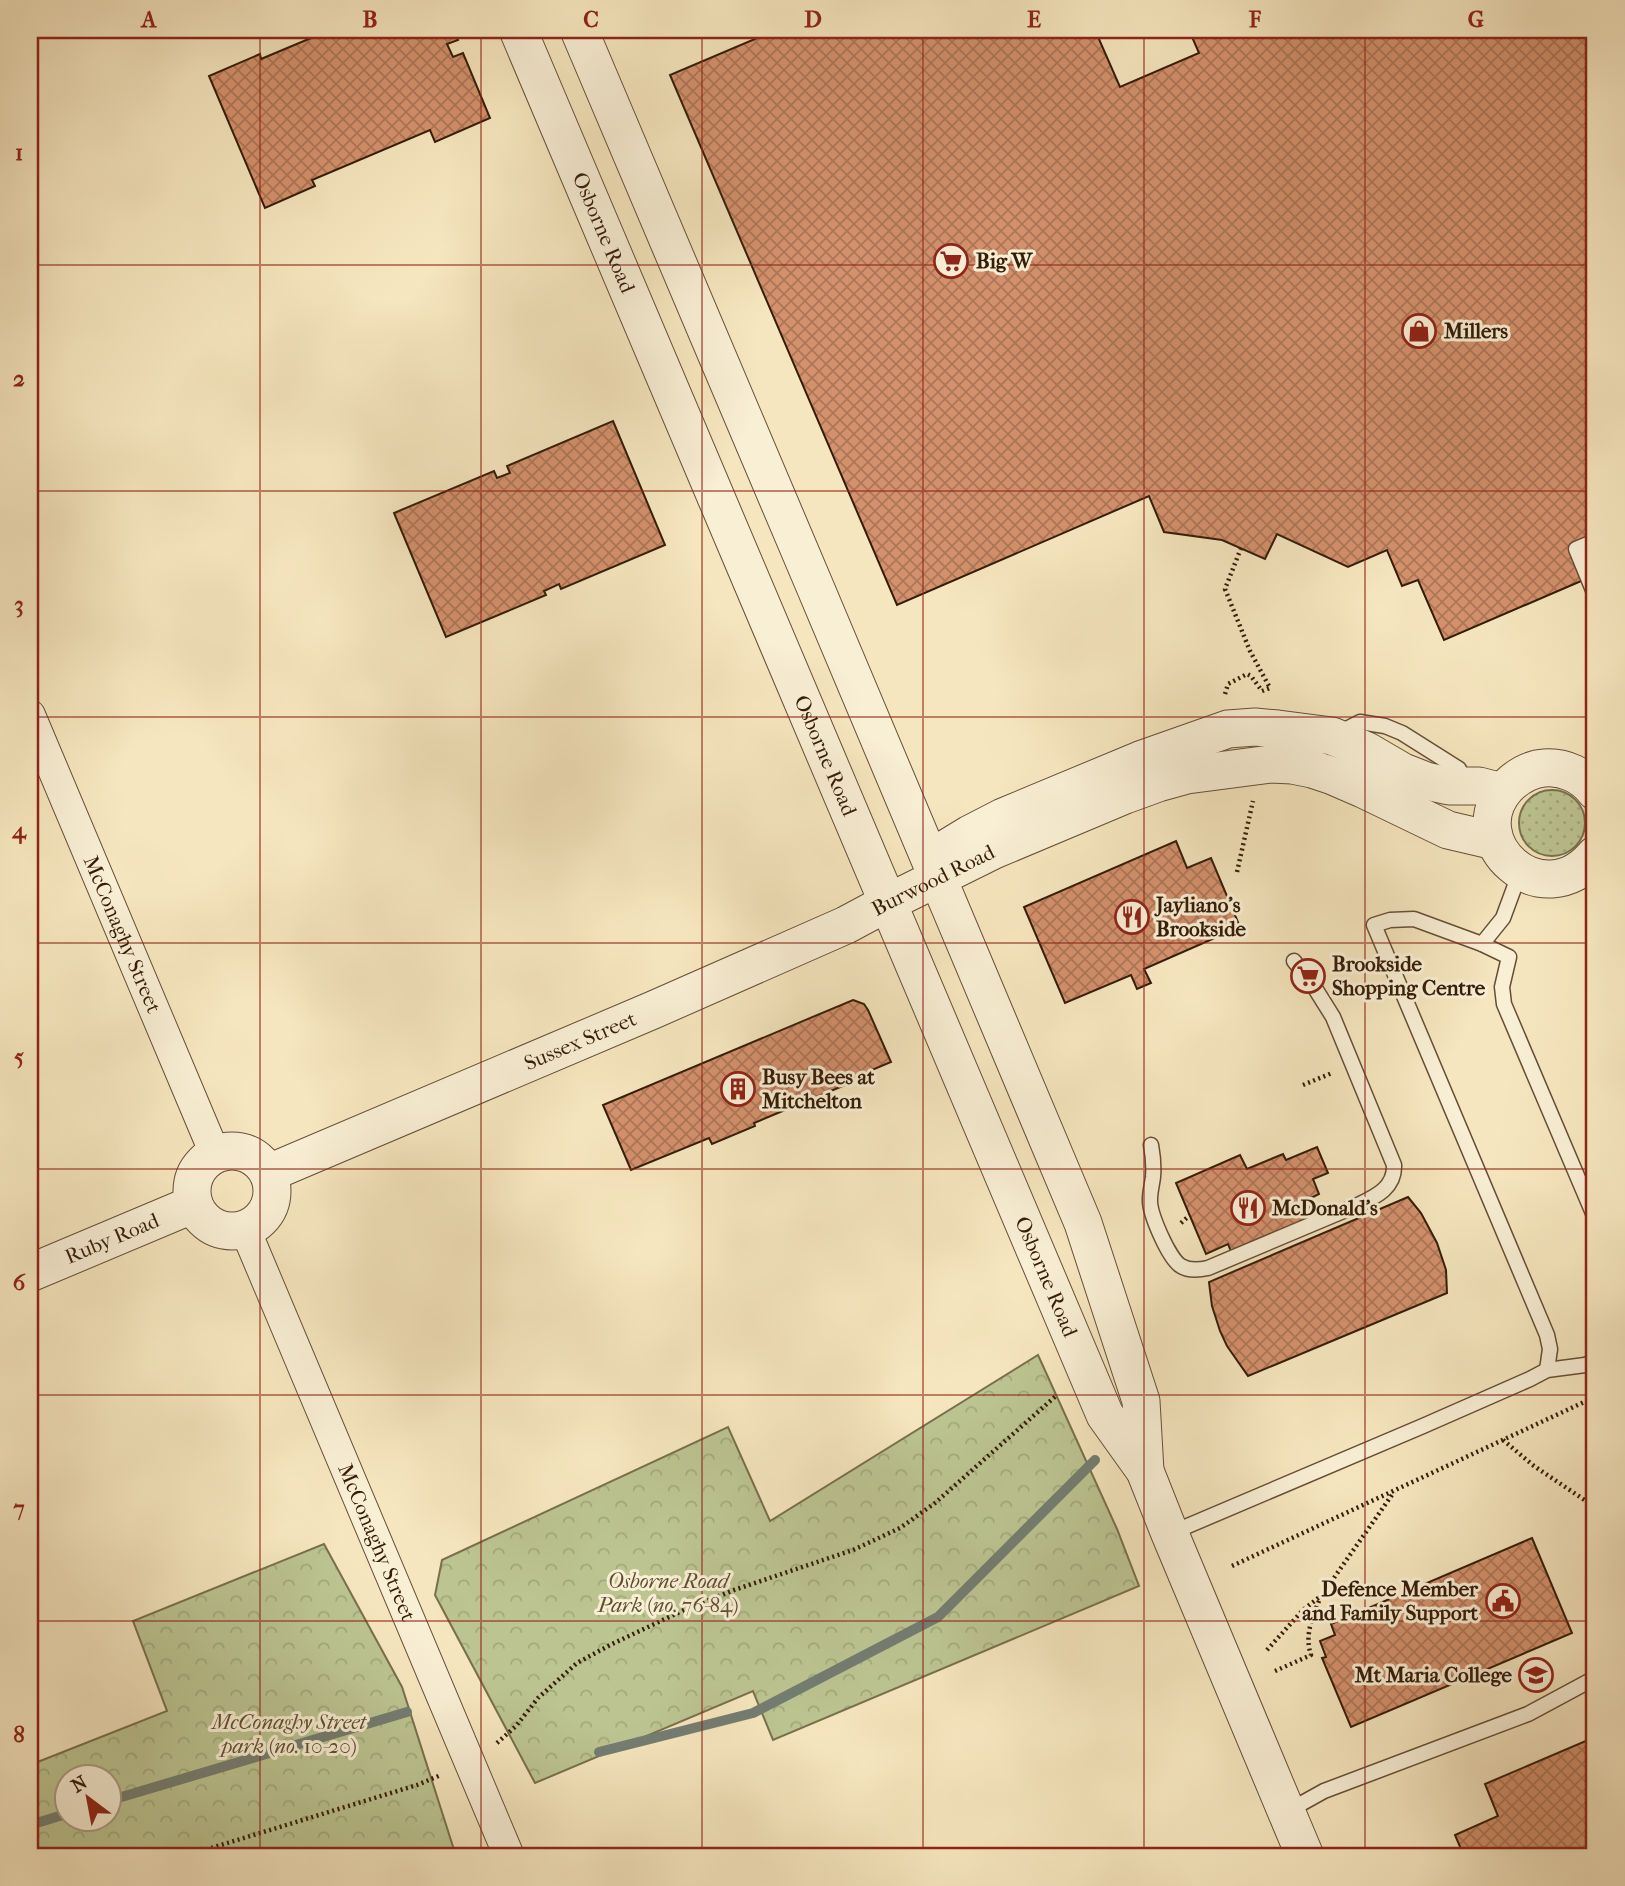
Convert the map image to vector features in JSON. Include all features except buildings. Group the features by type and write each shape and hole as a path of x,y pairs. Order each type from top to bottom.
{"street":[{"name":"Osborne Road","path":"518,30 1104,1415 1145,1471 1305,1856"},
{"name":"Osborne Road","path":"585,34 1083,1223 1141,1401 1145,1471"},
{"name":"McConaghy Street","path":"30,715 215,1154"},
{"name":"Burwood Road","path":"934,869 951,845 1003,817 1140,760 1228,729 1255,727 1332,736 1426,781 1449,786 1479,786 1502,792"},
{"name":"Burwood Road","path":"887,903 934,869 994,850 1158,783 1186,775 1270,764 1292,765 1333,776 1448,830 1495,841"},
{"path":"1592,863 1571,875 1554,880 1536,878 1520,871 1501,853 1495,841 1493,824 1495,808 1502,792 1514,780 1528,772 1544,768 1561,769 1577,774 1595,791"},
{"name":"Sussex Street","path":"269,1173 666,1005 846,925 887,903"},
{"path":"234,1150 245,1152 255,1157 269,1173 273,1192 268,1211 262,1219 245,1229 218,1229 203,1219 194,1203 193,1181 197,1171 215,1154 234,1150"},
{"name":"Ruby Road","path":"30,1273 194,1203"},
{"name":"McConaghy Street","path":"245,1229 509,1856"}],"lane":[{"path":"1595,541 1576,549 1595,595"},
{"path":"1482,944 1503,918 1520,871"},
{"path":"1547,1370 1550,1349 1547,1335 1374,925 1390,920 1414,919 1482,944 1508,957 1502,987 1504,1004 1595,1218"},
{"path":"1151,1145 1154,1161 1150,1200 1152,1212 1173,1258 1187,1269 1208,1268 1360,1205 1384,1190 1392,1181 1394,1165 1333,1017 1294,961"},
{"path":"1170,1534 1547,1370 1595,1361"},
{"path":"1287,1812 1324,1791 1528,1714 1595,1678"}],"path":[{"path":"1225,695 1228,684 1247,674 1262,691 1270,688 1250,651 1225,589 1241,548"},
{"path":"1237,872 1253,800"},
{"path":"494,1745 516,1727 538,1698 577,1663 612,1644 684,1610 734,1590 853,1550 900,1528 935,1503 1063,1389"},
{"path":"1232,1566 1595,1397"},
{"path":"1503,1440 1543,1472 1595,1507"},
{"path":"1275,1671 1311,1655 1307,1638 1322,1595 1394,1491"},
{"path":"1266,1650 1322,1595"},
{"path":"185,1856 417,1785 445,1773"}],"green space":[{"path":"1552,790 1565,793 1575,800 1582,810 1585,823 1582,836 1575,846 1565,853 1552,856 1539,853 1529,846 1522,836 1519,823 1522,810 1529,800 1539,793"},
{"name":"Osborne Road Park (no. 76-84)","path":"1038,1355 1117,1529 1139,1586 773,1740 753,1691 535,1783 435,1595 442,1560 728,1427 770,1521"},
{"name":"McConaghy Street park (no. 10-20)","path":"324,1544 402,1687 456,1856 30,1856 30,1765 167,1711 133,1621"}],"waterway":[{"path":"599,1752 753,1713 938,1617 1095,1460"},
{"path":"122,1797 407,1712"},
{"path":"30,1825 52,1818"}],"place":[{"name":"Big W","path":"951,261"},
{"name":"Millers","path":"1419,331"},
{"name":"Jayliano's Brookside","path":"1132,917"},
{"name":"Brookside Shopping Centre","path":"1308,976"},
{"name":"Busy Bees at Mitchelton","path":"738,1089"},
{"name":"McDonald's","path":"1248,1208"},
{"name":"Defence Member and Family Support","path":"1503,1601"},
{"name":"Mt Maria College","path":"1536,1675"}]}
